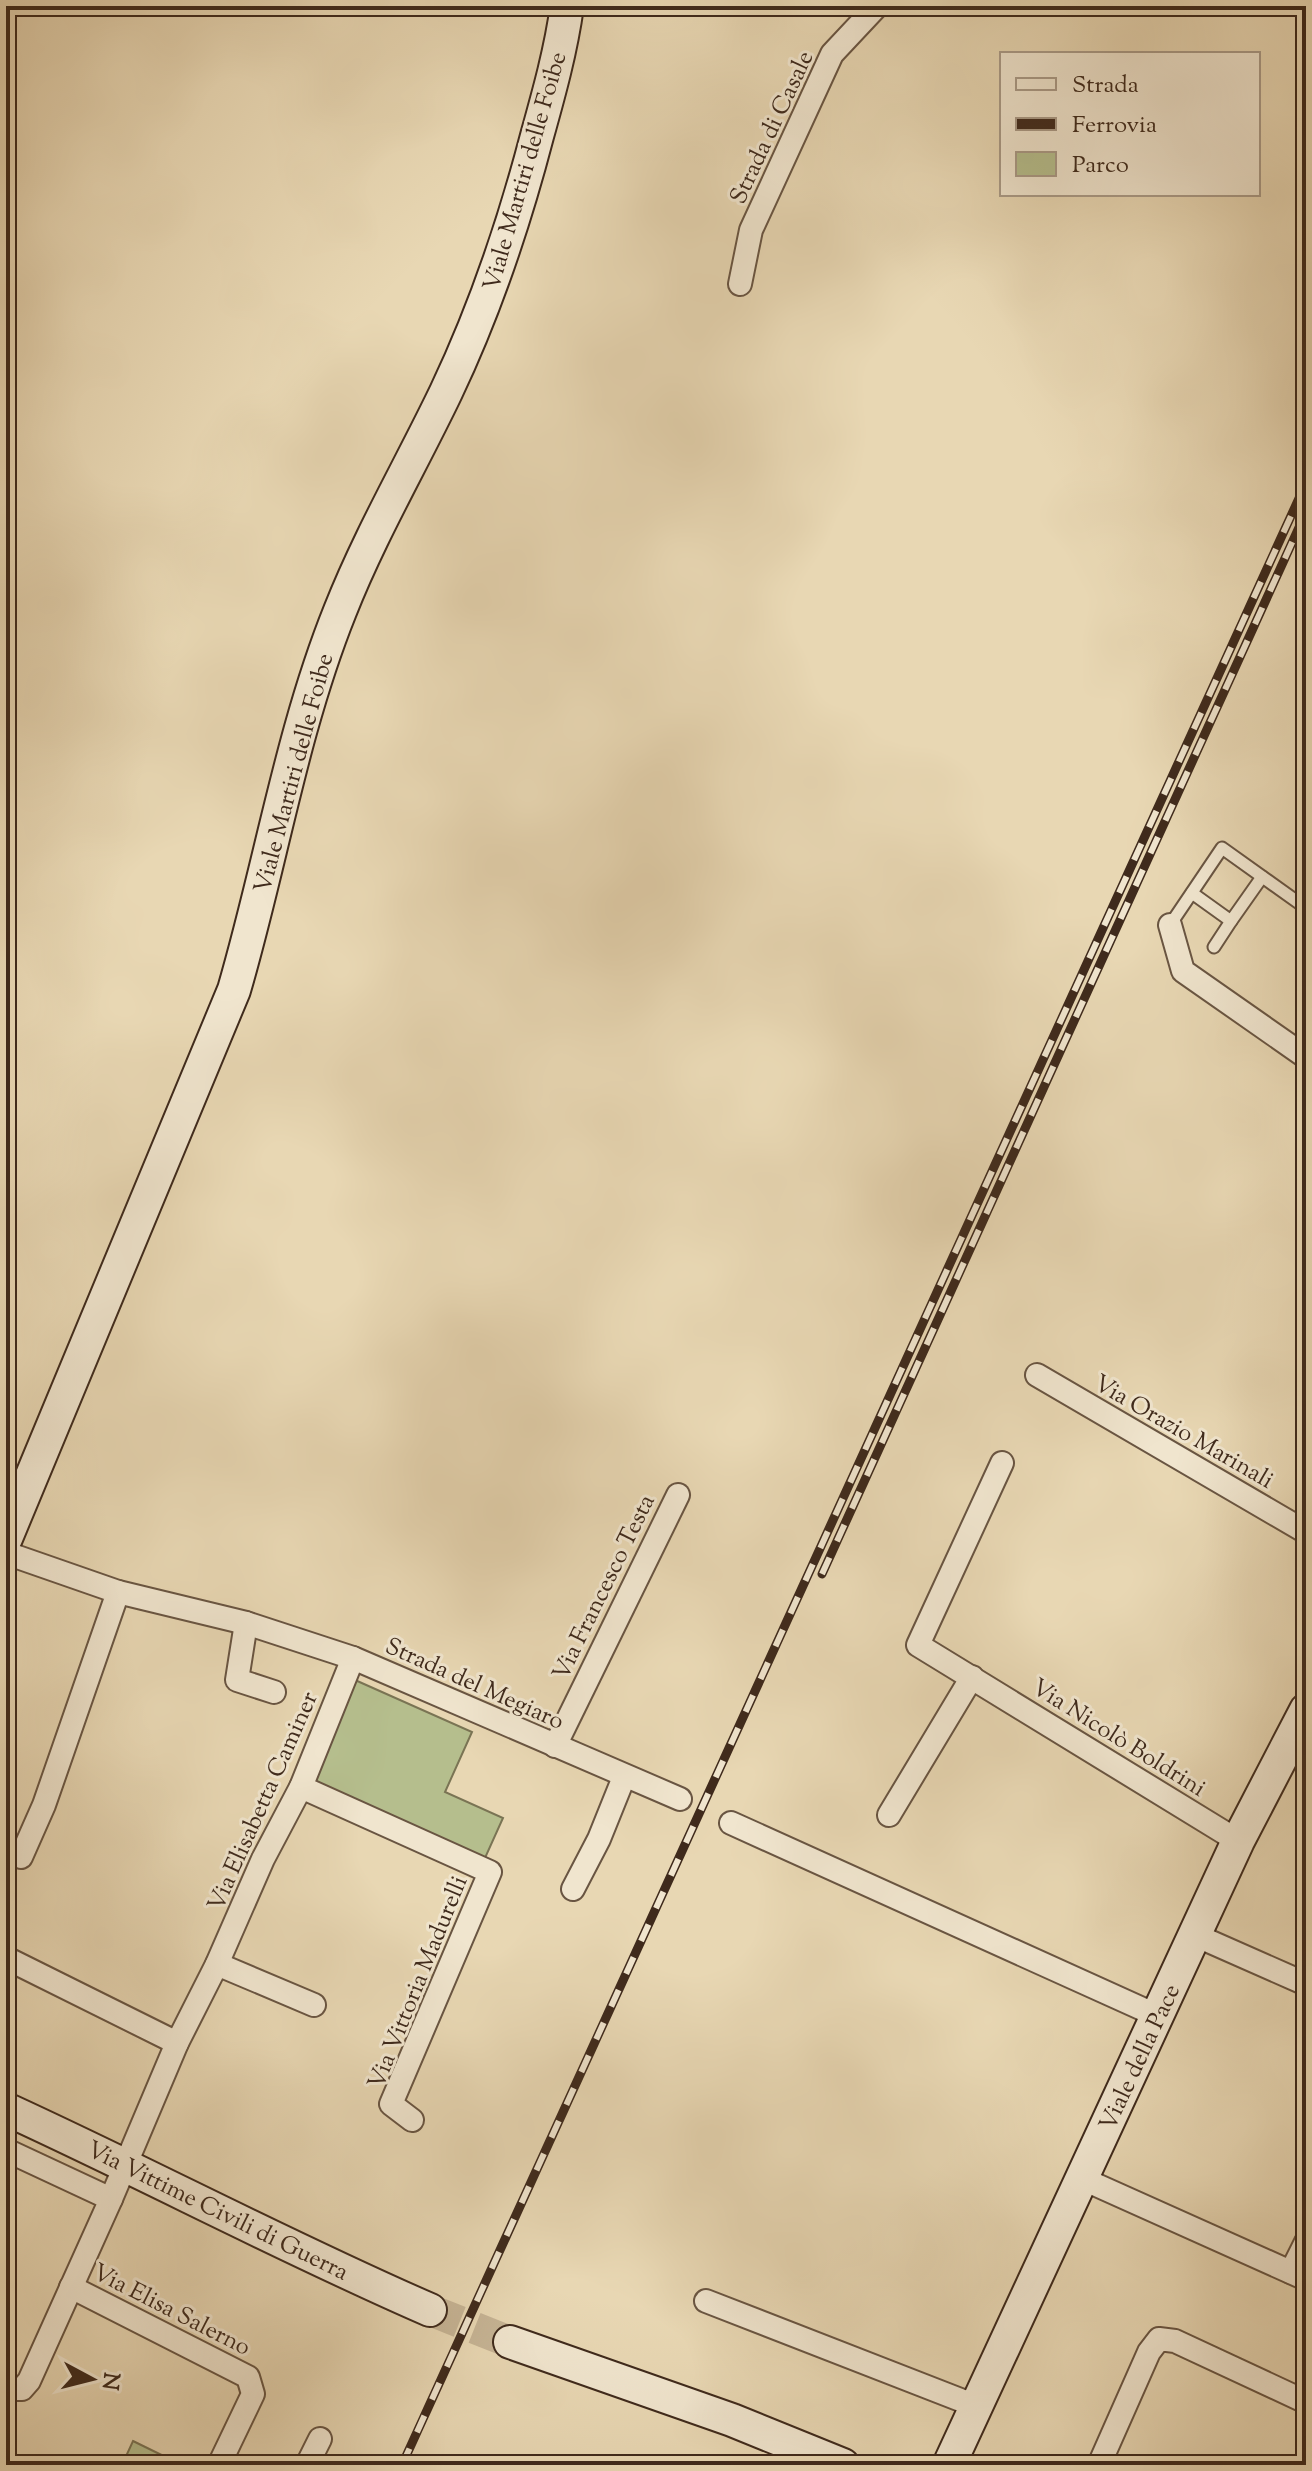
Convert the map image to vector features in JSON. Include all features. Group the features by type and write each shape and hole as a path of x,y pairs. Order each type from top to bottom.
{"street":[{"name":"Viale Martiri delle Foibe","path":"6,1538 234,990 255,920 278,814 310,696 340,611 374,533 446,391 486,300 518,207 562,47 567,6"},
{"name":"Strada di Casale","path":"740,284 751,230 832,54 877,6"},
{"path":"1170,925 1183,971 1306,1057"},
{"name":"Via Orazio Marinali","path":"1037,1375 1306,1532"},
{"name":"Via Nicolò Boldrini","path":"1002,1463 918,1645 1238,1841"},
{"name":"Via Francesco Testa","path":"555,1746 678,1495"},
{"name":"Strada del Megiaro","path":"6,1553 118,1592 246,1623 353,1658 680,1799"},
{"path":"21,1857 44,1805 118,1592"},
{"path":"246,1623 237,1680 274,1692"},
{"name":"Via Elisabetta Caminer","path":"6,2389 22,2389 29,2381 177,2043 217,1964 263,1859 301,1787 353,1658"},
{"path":"889,1815 972,1677"},
{"name":"Viale della Pace","path":"949,2465 1238,1841 1306,1710"},
{"path":"573,1889 599,1839 624,1777"},
{"name":"Via Vittoria Madurelli","path":"301,1787 490,1872 391,2104 412,2120"},
{"path":"731,1823 1158,2016"},
{"path":"1195,1935 1306,1984"},
{"path":"6,1958 177,2043"},
{"path":"217,1964 314,2005"},
{"name":"Via Vittime Civili di Guerra","path":"6,2109 430,2310"},
{"path":"6,2150 111,2199"},
{"path":"1083,2179 1299,2275 1306,2242"},
{"name":"Via Elisa Salerno","path":"71,2287 248,2377 253,2394 219,2465"},
{"path":"706,2301 976,2406"},
{"path":"1099,2465 1149,2352 1159,2339 1175,2341 1306,2402"},
{"path":"510,2342 732,2420 843,2465"},
{"name":"Viale della Pace","path":"934,2465 976,2406"},
{"path":"307,2465 320,2439"}],"lane":[{"path":"1170,925 1222,848 1306,908"},
{"path":"1214,947 1262,877"},
{"path":"1192,893 1231,921"}],"green space":[{"path":"355,1680 472,1732 445,1792 503,1818 485,1858 311,1781"},
{"path":"133,2441 182,2465 122,2465"}],"tunnel":[{"path":"430,2310 510,2342"}],"railway":[{"path":"402,2465 1306,483"},
{"path":"822,1574 1306,512"}]}
